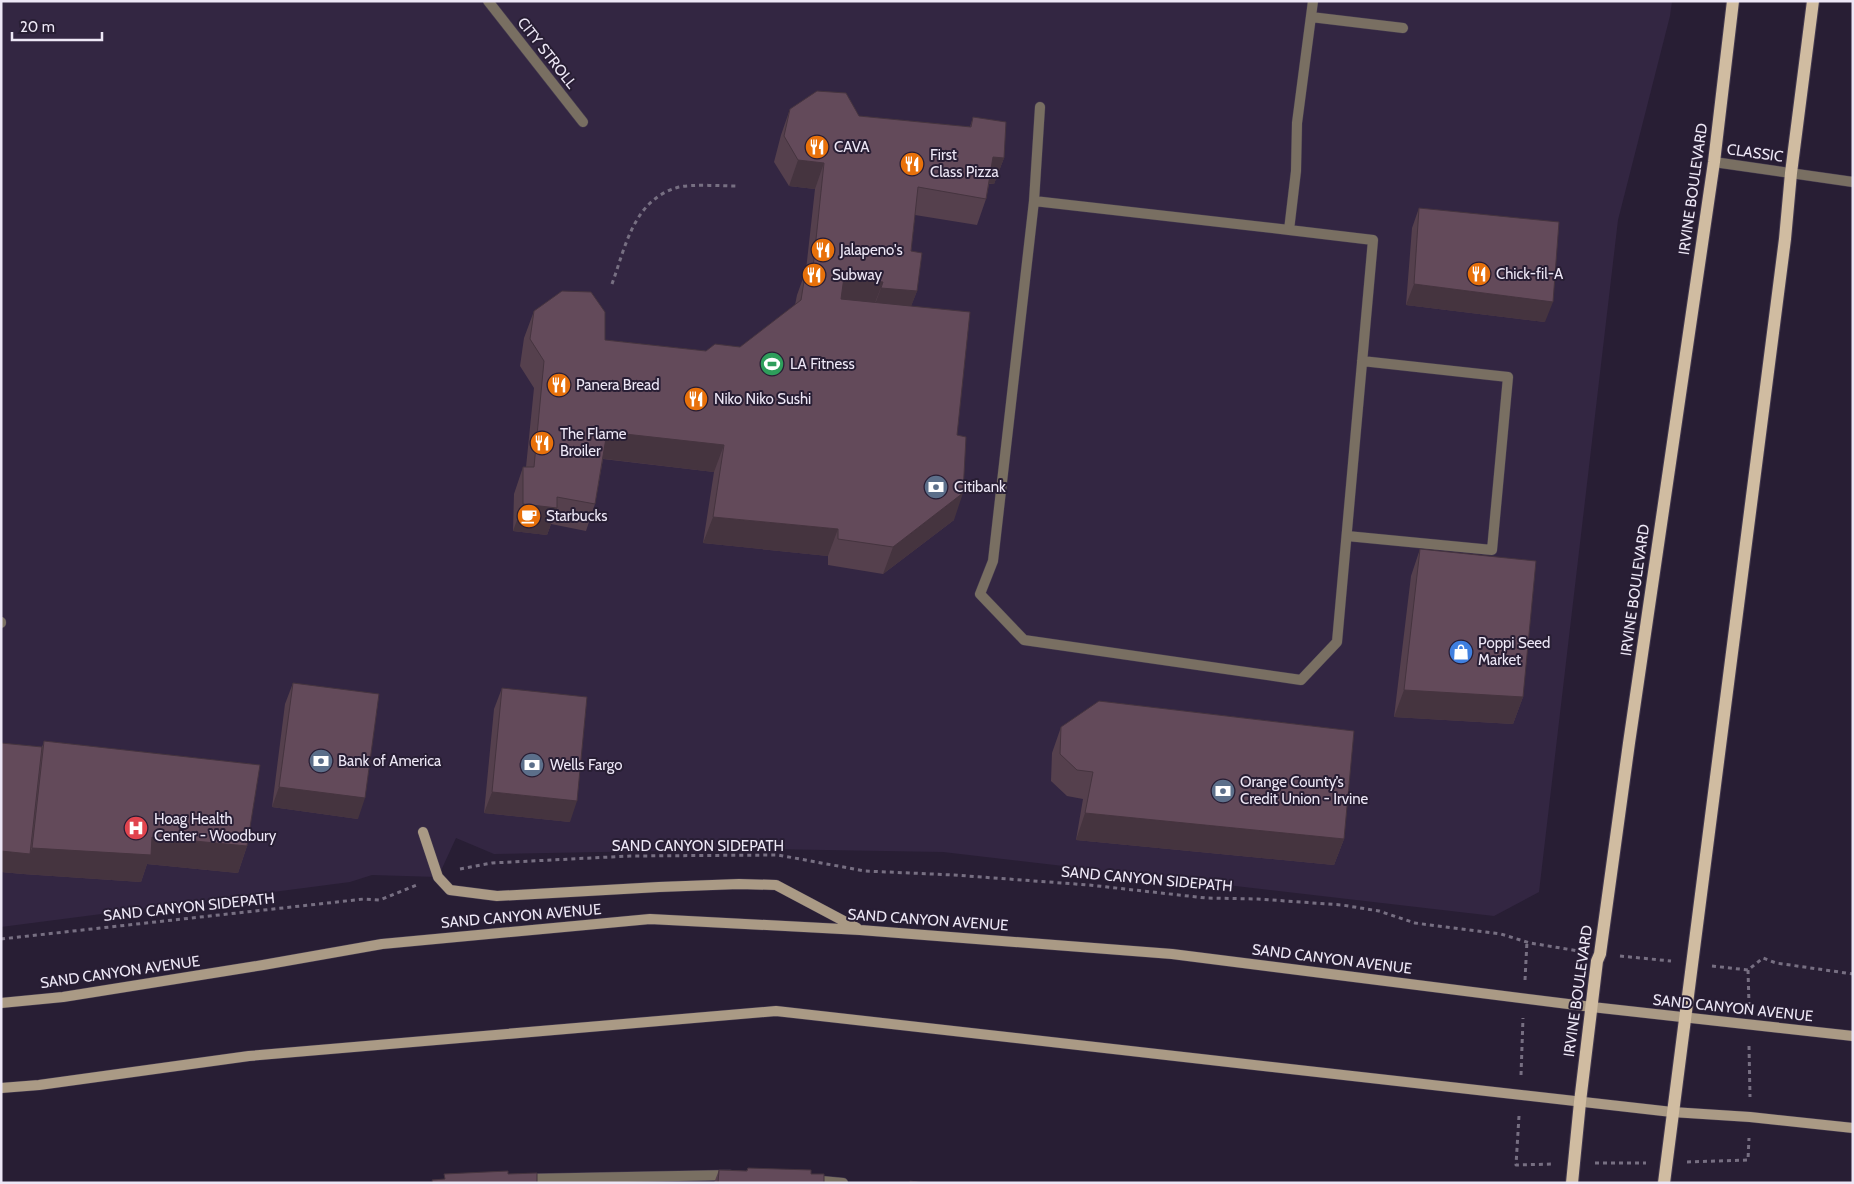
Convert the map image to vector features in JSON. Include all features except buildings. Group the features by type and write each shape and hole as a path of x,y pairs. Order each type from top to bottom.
{"main road":[{"name":"IRVINE BOULEVARD","path":"1572,1183 1597,961 1600,954 1714,162 1733,1"},
{"path":"1664,1183 1786,230 1791,173 1813,1"},
{"path":"423,832 438,877 450,890 497,896 659,886 739,884 776,886 860,930"},
{"name":"SAND CANYON AVENUE","path":"1,1003 82,994 382,944 650,919 860,930 1172,954 1592,1007 1853,1036"},
{"path":"1,1088 39,1085 249,1056 776,1011 1672,1112 1750,1116 1853,1128"}],"street":[{"name":"CITY STROLL","path":"488,1 583,122"},
{"path":"1289,230 1296,172 1297,123 1313,1"},
{"path":"1311,17 1403,28"},
{"path":"1034,201 1373,240 1337,642 1301,680 1024,640 980,594 993,562 1034,201 1040,107"},
{"name":"CLASSIC","path":"1714,162 1853,182"},
{"path":"1347,536 1492,550 1508,377 1362,361"},
{"path":"513,1179 682,1179 736,1175"},
{"path":"803,1179 843,1183"}],"path":[{"path":"612,284 635,220 656,197 680,187 737,186"},
{"name":"SAND CANYON SIDEPATH","path":"459,869 492,863 630,856 778,855 865,871 954,875 1089,885 1206,898 1258,899 1342,905 1379,911 1415,922 1502,934 1530,944 1600,954 1748,970"},
{"name":"SAND CANYON SIDEPATH","path":"1,939 354,900 380,900"},
{"path":"1748,1160 1750,1116 1748,970 1763,958 1776,963 1853,974"}],"shaded area":[{"path":"1,1 1672,1 1670,16 1618,220 1539,892 1494,916 943,852 766,849 494,854 456,838 438,877 372,875 350,882 1,927"}],"place":[{"name":"CAVA","path":"817,147"},
{"name":"First Class Pizza","path":"912,164"},
{"name":"Jalapeno's","path":"823,250"},
{"name":"Chick-fil-A","path":"1479,274"},
{"name":"Subway","path":"814,275"},
{"name":"LA Fitness","path":"772,364"},
{"name":"Panera Bread","path":"559,385"},
{"name":"Niko Niko Sushi","path":"696,399"},
{"name":"The Flame Broiler","path":"542,443"},
{"name":"Citibank","path":"936,487"},
{"name":"Starbucks","path":"529,516"},
{"name":"Poppi Seed Market","path":"1461,652"},
{"name":"Bank of America","path":"321,761"},
{"name":"Wells Fargo","path":"532,765"},
{"name":"Orange County’s Credit Union - Irvine","path":"1223,791"},
{"name":"Hoag Health Center - Woodbury","path":"136,828"}]}
